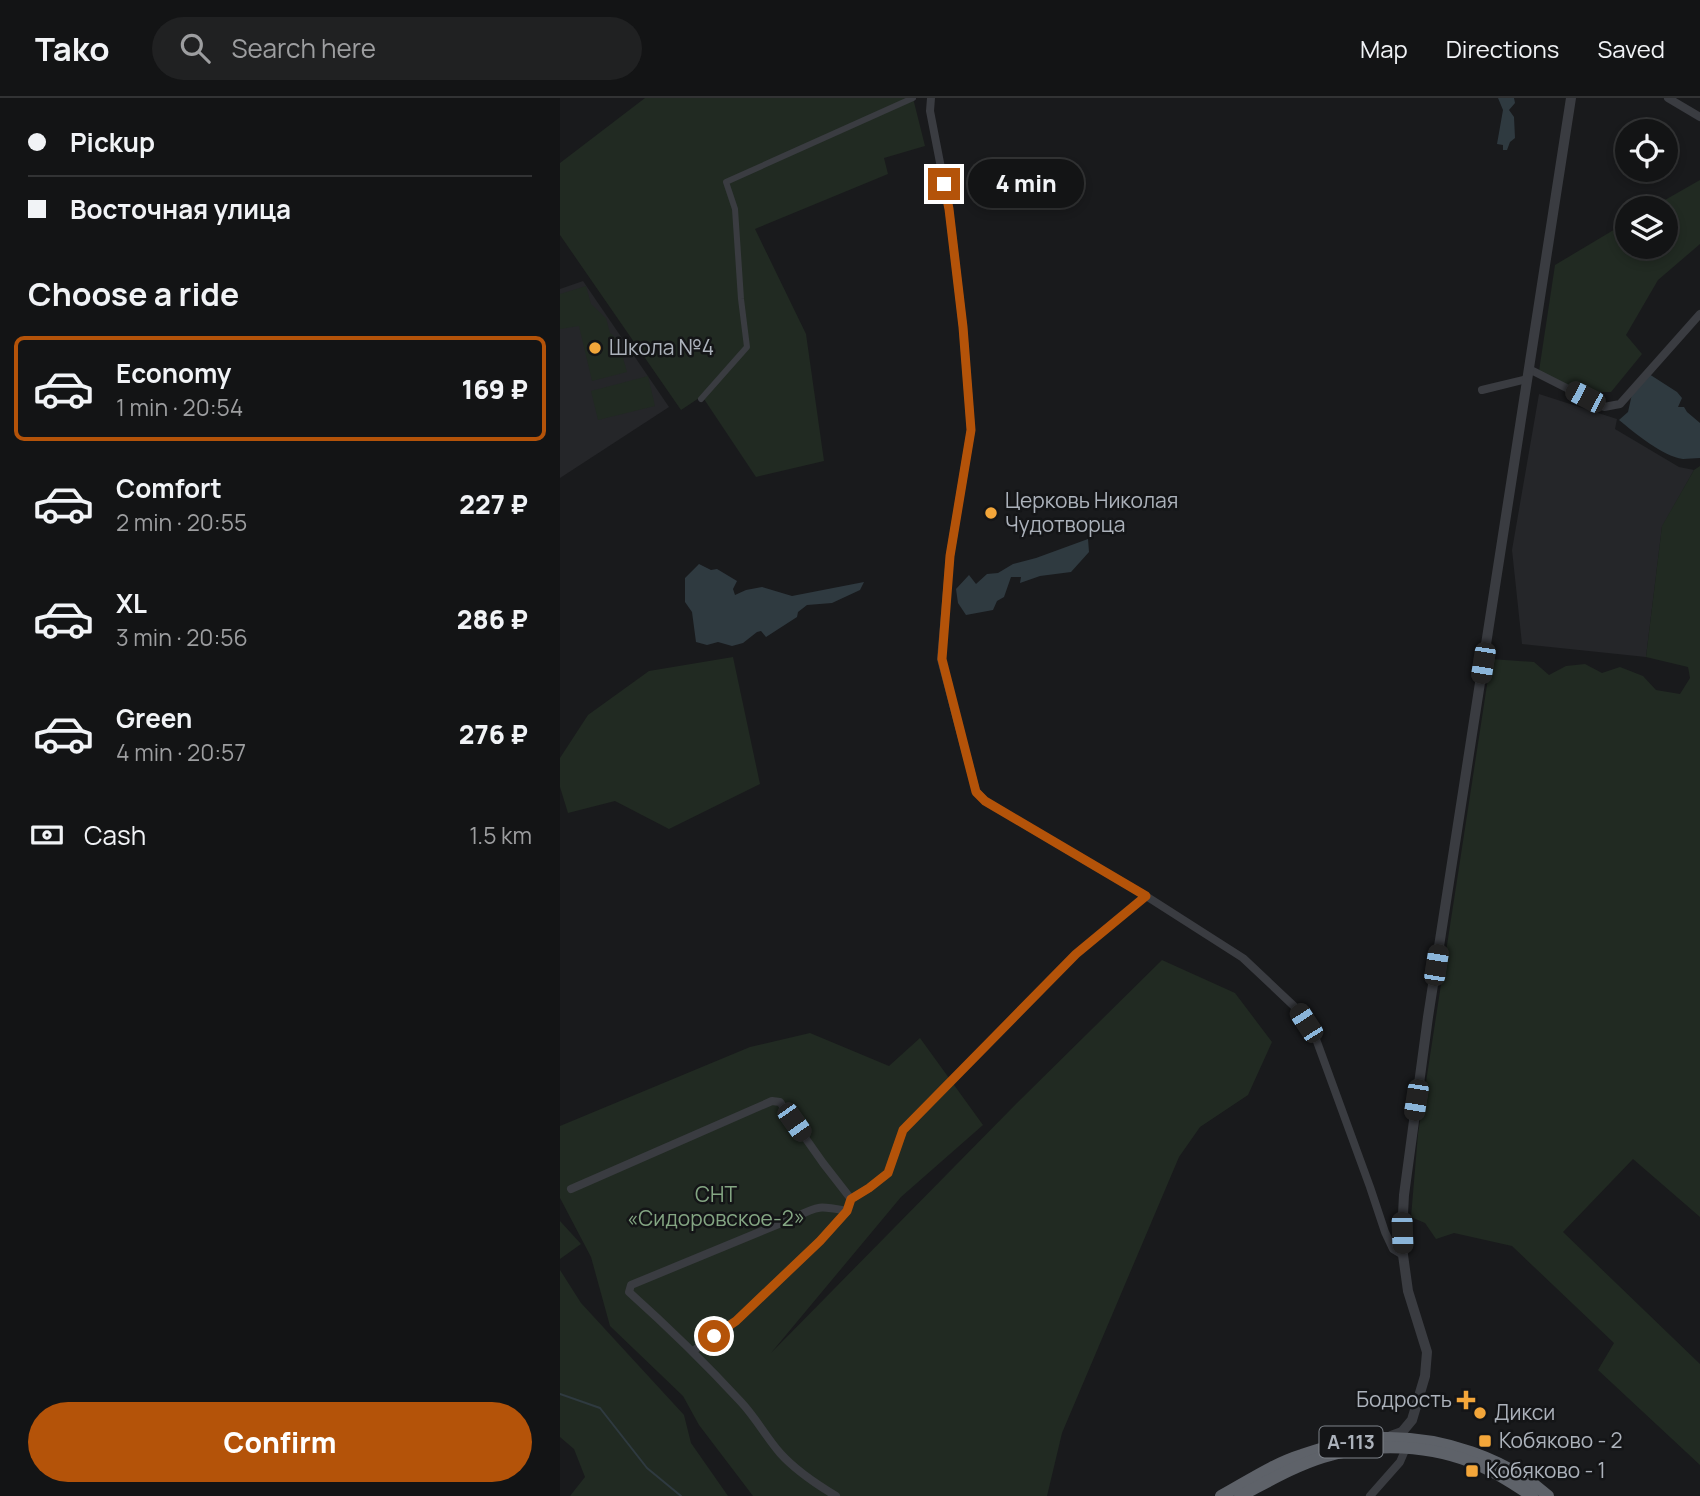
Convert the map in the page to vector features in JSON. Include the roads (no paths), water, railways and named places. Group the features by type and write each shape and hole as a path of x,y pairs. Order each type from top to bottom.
{"highway":[{"name":"А-113","path":"1221,1496 1298,1456 1336,1444 1385,1438 1435,1443 1472,1453 1520,1476 1548,1496"},
{"name":"А-113","path":"1240,1496 1323,1457 1370,1448 1406,1448 1446,1454 1480,1466 1532,1496"}],"street":[{"path":"702,399 747,347 734,209 726,182 913,98"},
{"path":"931,98 930,111 949,209 965,339 971,430 950,556 942,659 976,792 985,801 1146,896 1243,958 1296,1008 1316,1039 1385,1232 1393,1249 1402,1255"},
{"path":"1385,1438 1406,1429 1414,1416 1425,1376 1427,1352 1408,1291 1402,1255 1404,1195 1412,1122 1571,98"},
{"path":"1668,98 1700,117"},
{"path":"1482,390 1528,374 1604,407 1620,404 1700,314"},
{"path":"693,1351 736,1321 820,1241 847,1211 851,1199 888,1173 903,1130 1076,954 1146,896"},
{"path":"571,1189 772,1101 780,1102 851,1199"},
{"path":"836,1496 813,1481 779,1452 754,1416 693,1351 629,1292 631,1285 811,1209 822,1206 847,1211"},
{"path":"1414,1416 1420,1432 1435,1443"},
{"path":"1370,1496 1400,1462 1406,1448"}],"waterway":[{"path":"560,1394 600,1408 647,1468 681,1496"}],"place":[{"name":"Школа №4","path":"595,348"},
{"name":"Церковь Николая Чудотворца","path":"991,513"},
{"name":"Бодрость","path":"1466,1400"},
{"name":"Дикси","path":"1480,1413"},
{"name":"Кобяково - 2","path":"1485,1441"},
{"name":"Кобяково - 1","path":"1472,1471"}],"park label":[{"name":"СНТ «Сидоровское-2»","path":"716,1207"}]}
